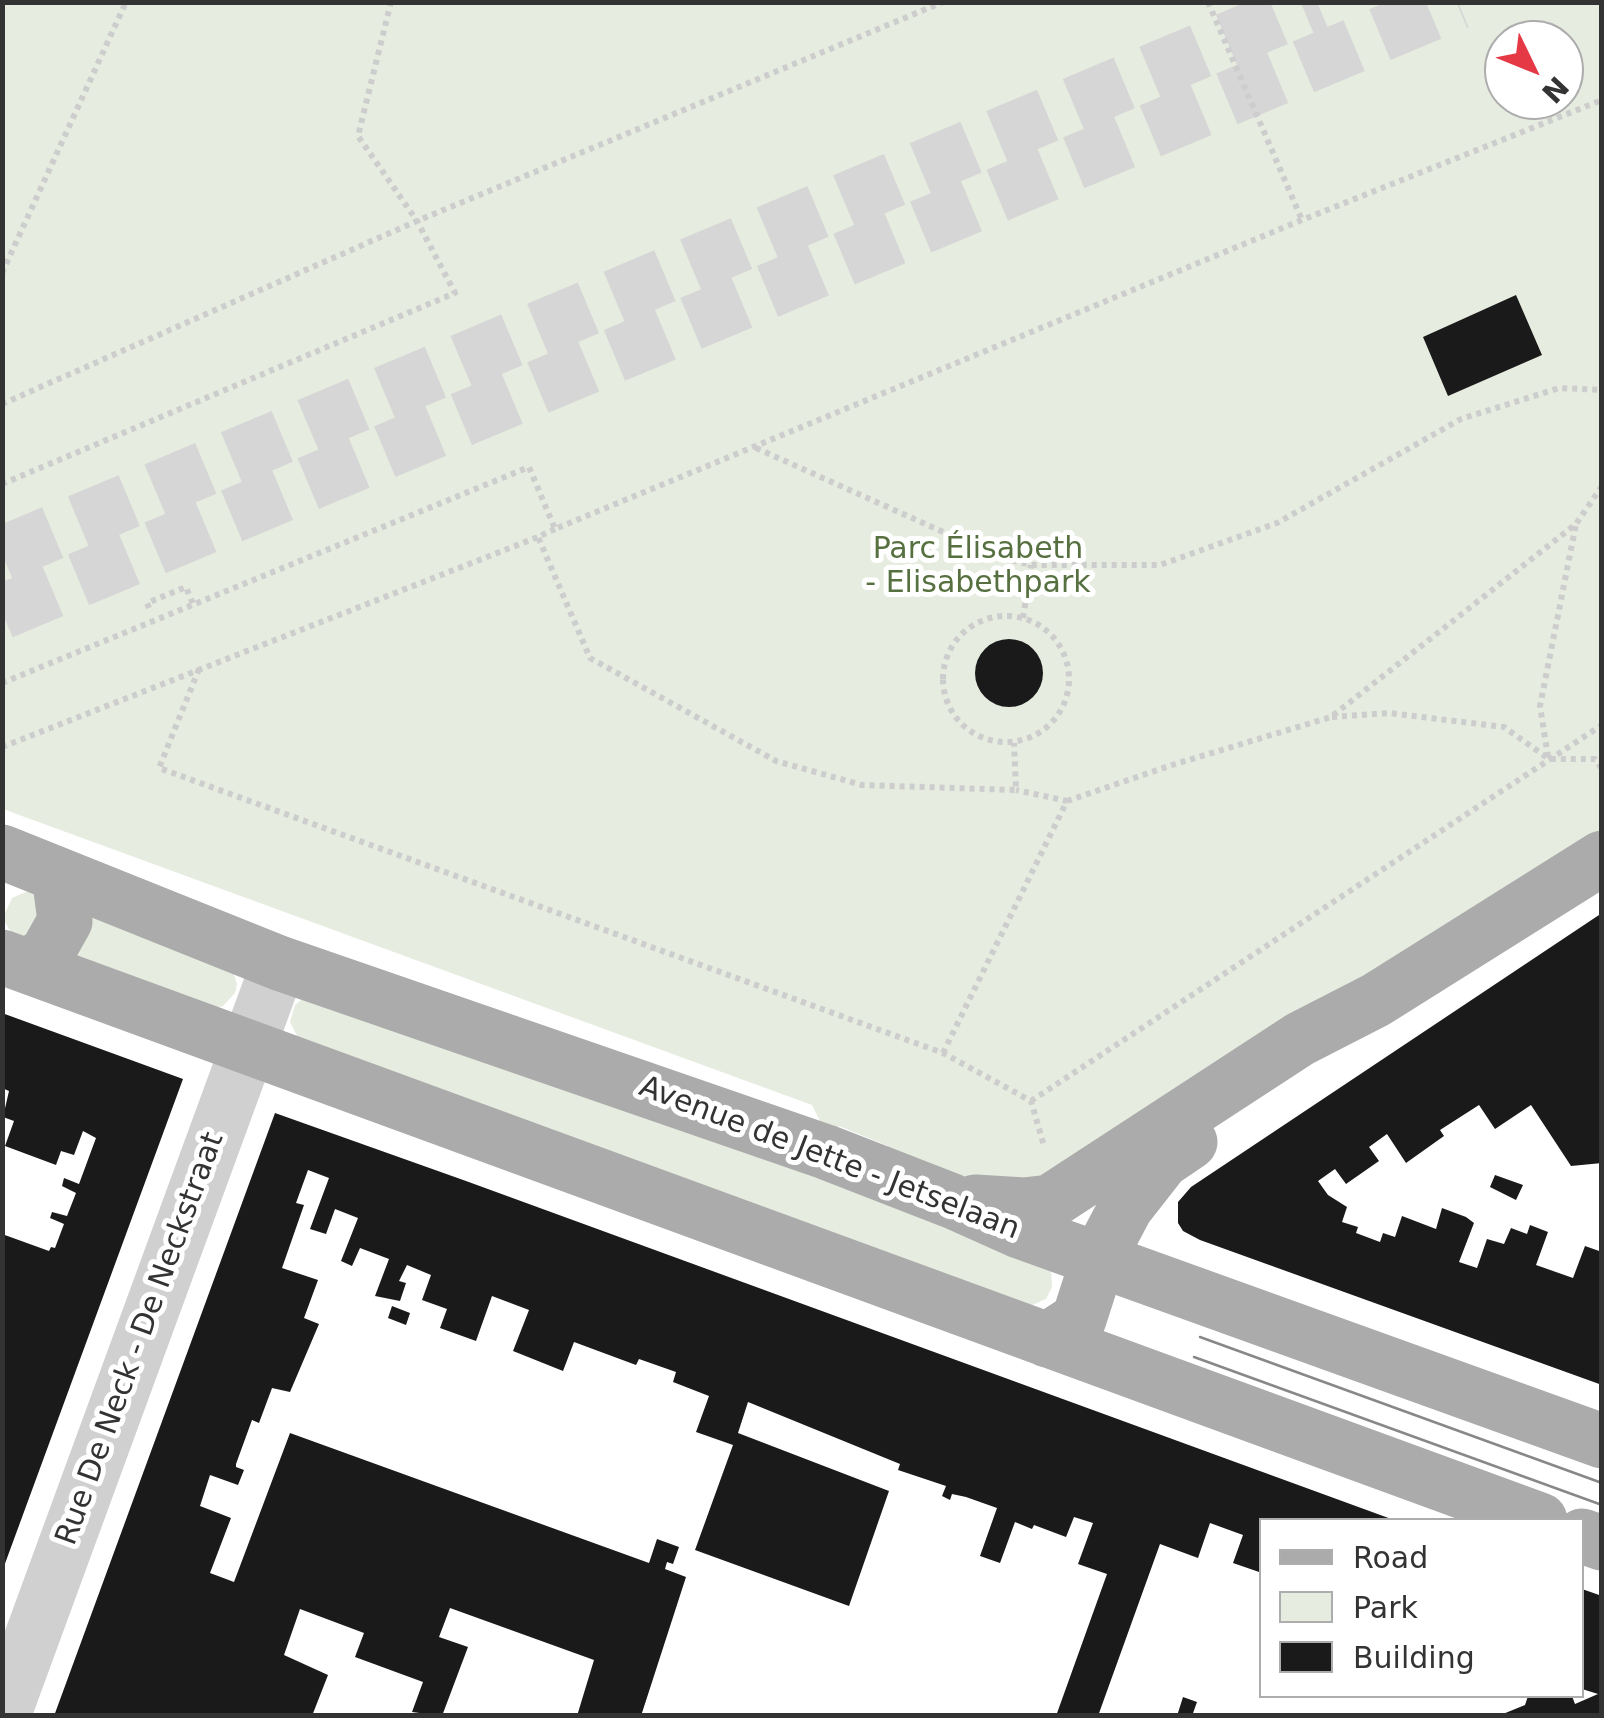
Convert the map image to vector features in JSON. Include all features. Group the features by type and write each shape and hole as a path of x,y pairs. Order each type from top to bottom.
{"main road":[{"path":"952,1201 1024,1206 1050,1202 1300,1038 1376,1000 1602,858"},
{"name":"Avenue de Jette - Jetselaan","path":"16,962 46,952 64,922 21,864"},
{"name":"Avenue de Jette - Jetselaan","path":"21,864 278,962 808,1146 1019,1231 1602,1441"},
{"name":"Avenue de Jette - Jetselaan","path":"16,962 1535,1518"},
{"path":"1047,1340 1079,1318 1098,1260 1126,1206 1162,1161 1314,1058 1376,1000"}],"street":[{"name":"Rue De Neck - De Neckstraat","path":"3,1716 278,962"}],"path":[{"path":"2,273 126,2"},
{"path":"2,484 455,292 416,222 358,136 391,2"},
{"path":"2,404 416,222 942,2"},
{"path":"1208,2 1302,220"},
{"path":"2,747 538,538 1302,220 1602,100"},
{"path":"755,448 998,557 1031,565 1160,565 1277,522 1461,419 1558,388 1602,390"},
{"path":"2,683 530,467 556,529"},
{"path":"1330,718 1576,524 1602,486"},
{"path":"1548,758 1540,706 1576,524"},
{"path":"538,538 590,658 776,762 862,784 1016,790 1067,801 1330,718 1389,713 1504,727 1548,758 1595,759 1602,769"},
{"path":"1024,618 1031,565"},
{"path":"149,608 147,603 186,587 193,604"},
{"path":"999,616 1024,618 1045,630 1061,648 1069,671 1067,696 1056,718 1038,734 1014,742 990,741 967,730 951,711 943,687 945,662 956,640 975,624 999,616"},
{"path":"199,669 159,768 943,1053 1031,1101 1048,1159"},
{"path":"1031,1101 1602,725"},
{"path":"1014,742 1016,790"},
{"path":"943,1053 1067,801"}],"green space":[{"name":"Parc Élisabeth - Elisabethpark","path":"3,3 1601,3 1601,829 1077,1175 975,1181 890,1150 839,1126 835,1129 821,1123 812,1105 3,809"},
{"path":"28,891 44,896 36,940 12,934 5,922 12,898"},
{"path":"83,914 232,968 237,984 235,993 223,1006 215,1008 75,960"},
{"path":"318,995 1038,1258 1051,1270 1052,1287 1046,1299 1030,1306 298,1038 290,1022 295,1005"}],"building":[{"path":"1516,295 1542,355 1448,396 1423,337"},
{"path":"1009,639 1022,641 1033,649 1041,660 1041,686 1033,697 1022,705 1009,707 996,705 985,697 977,686 975,673 977,660 985,649 996,641"},
{"path":"1602,913 1602,1163 1571,1166 1531,1105 1495,1129 1479,1105 1440,1130 1444,1136 1406,1163 1387,1134 1369,1147 1379,1161 1346,1184 1335,1169 1318,1181 1328,1195 1347,1207 1342,1222 1358,1227 1356,1233 1380,1242 1383,1233 1395,1237 1402,1216 1436,1229 1442,1208 1466,1217 1474,1223 1459,1262 1477,1268 1487,1239 1504,1244 1511,1228 1527,1234 1530,1225 1548,1232 1536,1265 1573,1278 1585,1246 1602,1252 1602,1385 1183,1231 1178,1223 1178,1202 1191,1187"},
{"path":"2,1013 183,1079 3,1569 2,1234 49,1251 55,1248 64,1224 50,1218 52,1212 67,1216 76,1193 62,1186 64,1178 79,1184 96,1138 83,1131 74,1155 61,1151 56,1165 5,1146 14,1121 3,1117 9,1091 2,1088"},
{"path":"275,1113 1389,1518 1259,1518 1259,1572 1233,1563 1243,1535 1210,1523 1198,1558 1160,1544 1098,1716 1056,1716 1107,1574 1078,1564 1093,1523 1074,1517 1066,1537 1015,1522 1000,1563 980,1556 997,1508 952,1494 950,1500 942,1496 946,1486 898,1470 900,1464 748,1402 738,1433 889,1491 849,1606 695,1550 733,1445 696,1432 709,1396 673,1382 676,1372 639,1359 636,1365 574,1342 563,1371 513,1351 529,1310 492,1296 476,1341 440,1328 447,1309 422,1300 431,1275 407,1265 399,1281 406,1283 400,1301 375,1296 389,1259 360,1248 352,1266 341,1261 358,1218 335,1209 326,1234 310,1229 329,1178 308,1170 296,1203 304,1205 282,1268 318,1280 304,1318 319,1324 290,1392 272,1388 259,1423 252,1420 236,1464 244,1470 238,1485 210,1475 200,1506 231,1518 210,1573 234,1582 290,1433 649,1563 657,1539 679,1547 673,1564 667,1562 665,1569 686,1577 641,1716 577,1716 594,1660 450,1608 439,1637 468,1647 442,1716 412,1712 423,1682 355,1657 364,1633 300,1609 284,1655 328,1675 312,1716 54,1716"},
{"path":"1495,1175 1523,1185 1516,1200 1490,1187"},
{"path":"392,1306 410,1313 406,1325 388,1318"},
{"path":"1584,1590 1602,1596 1602,1716 1498,1716 1525,1705 1527,1698 1573,1698 1575,1704 1598,1694 1584,1690"},
{"path":"1183,1697 1197,1702 1192,1716 1177,1716"}],"tunnel":[{"path":"2,554 1317,2"},
{"path":"2,612 1458,2"}],"tram line":[{"path":"1200,1337 1602,1483"},
{"path":"1194,1357 1602,1505"}]}
